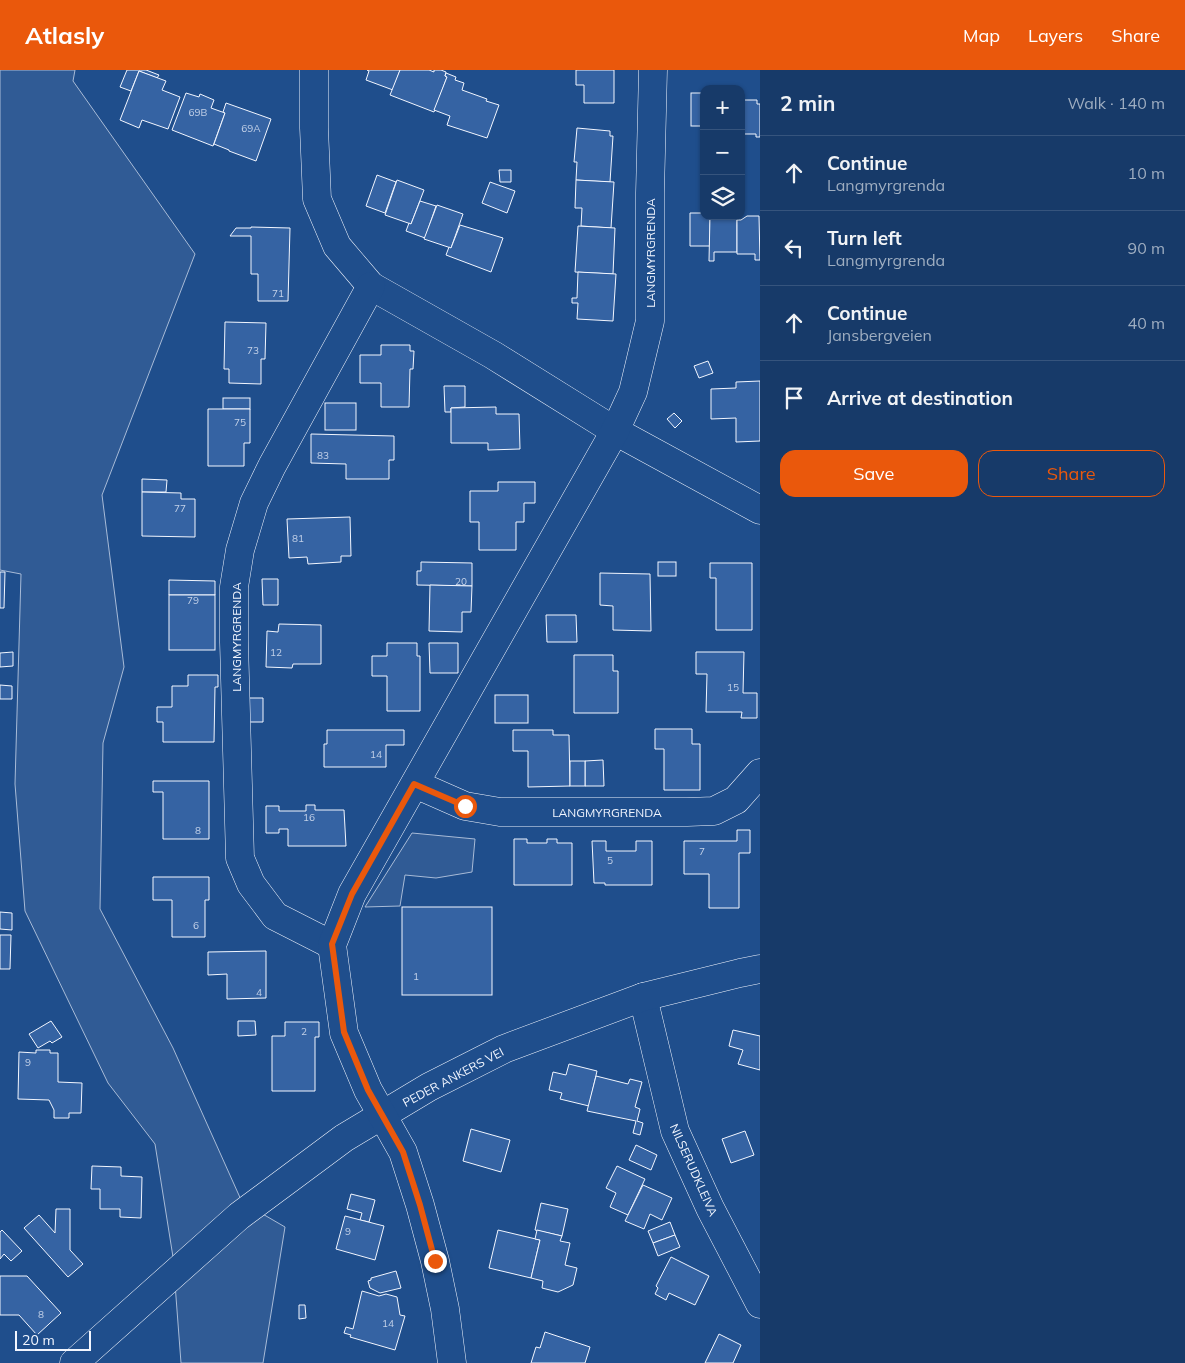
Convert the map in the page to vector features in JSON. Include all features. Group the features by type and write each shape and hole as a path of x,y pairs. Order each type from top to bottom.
{"street":[{"path":"314,70 317,199 337,246 371,286 493,356 615,431 760,510"},
{"name":"LANGMYRGRENDA","path":"452,1363 445,1309 420,1205 403,1152 368,1090 344,1032 332,944 352,894 615,431 633,392 650,321 650,193 653,70"},
{"name":"LANGMYRGRENDA","path":"332,944 275,916 251,884 240,858 234,587 240,550 254,502 371,286"},
{"name":"LANGMYRGRENDA","path":"414,784 465,806 500,812 687,812 714,811 736,800 760,773"},
{"name":"PEDER ANKERS VEI","path":"74,1363 239,1216 344,1138 429,1087 504,1049 643,997 760,969"},
{"name":"NILSERUDKLEIVA","path":"643,997 675,1131 710,1208 760,1304"}],"shaded area":[{"path":"0,70 75,70 73,81 195,254 102,495 124,667 103,743 100,909 173,1048 242,1202 285,1227 263,1363 181,1363 173,1257 155,1144 108,1083 25,911 15,784 21,574 0,570"},
{"path":"412,833 475,839 472,872 436,878 405,875 400,906 365,907"}],"building":[{"path":"127,70 146,70 159,75 157,78 139,71 131,91 120,87"},
{"path":"367,70 400,70 393,90 366,80 369,71"},
{"path":"400,70 429,70 434,72 434,70 441,70 446,72 445,76 447,77 434,112 390,95"},
{"path":"576,70 614,70 614,103 584,103 584,85 576,85"},
{"path":"139,71 166,81 162,90 180,97 168,129 142,120 139,128 120,120"},
{"path":"446,73 456,77 455,80 464,83 462,90 499,105 487,138 447,125 450,116 434,110 447,77 445,76"},
{"path":"186,93 199,97 200,94 214,100 211,108 225,113 213,146 172,130"},
{"path":"691,93 700,93 700,126 691,126"},
{"path":"745,100 757,100 757,104 760,104 760,137 756,137 756,134 745,134"},
{"path":"226,103 271,119 256,161 214,144 225,113 223,112"},
{"path":"577,128 610,131 610,136 613,136 610,182 576,180 577,162 574,162"},
{"path":"499,170 511,170 511,182 500,182"},
{"path":"377,175 396,182 385,213 366,206"},
{"path":"397,180 424,190 411,224 385,215"},
{"path":"576,180 614,182 611,228 581,226 582,208 575,208"},
{"path":"490,182 515,191 507,213 482,203"},
{"path":"420,201 436,206 425,238 406,231 409,223 411,224"},
{"path":"437,205 463,214 451,248 424,239"},
{"path":"690,213 700,213 700,220 710,220 710,246 690,246"},
{"path":"759,216 760,260 755,260 755,254 737,254 737,220 745,220 745,217"},
{"path":"710,220 737,220 737,252 714,252 714,261 709,261"},
{"path":"460,225 503,238 491,272 446,255 449,247 451,248"},
{"path":"578,226 615,228 613,274 575,272"},
{"path":"236,228 290,228 288,301 258,301 258,274 251,274 251,236 230,236"},
{"path":"578,272 616,274 613,321 577,319 578,303 572,303 572,298 577,298"},
{"path":"225,322 266,323 265,359 261,359 261,384 229,383 229,369 224,369"},
{"path":"381,345 410,345 410,351 414,351 413,369 410,369 409,407 381,407 381,383 360,383 360,355 381,355"},
{"path":"708,361 713,373 699,378 694,366"},
{"path":"760,381 760,441 736,442 736,418 711,419 711,389 736,388 736,382"},
{"path":"444,386 465,386 465,407 451,408 451,412 445,412"},
{"path":"223,398 250,398 250,409 223,409"},
{"path":"325,403 356,403 356,430 325,430"},
{"path":"496,407 496,414 519,414 520,449 488,450 488,443 451,443 451,408"},
{"path":"208,409 250,409 250,443 244,443 244,466 208,466"},
{"path":"674,413 682,421 675,428 667,419"},
{"path":"311,434 394,436 394,460 389,460 389,479 346,479 346,464 311,463"},
{"path":"142,479 167,480 166,492 142,492"},
{"path":"498,482 535,482 535,503 524,503 524,522 516,522 516,550 479,550 479,522 470,522 470,491 498,491"},
{"path":"142,492 181,493 181,499 195,499 195,537 142,536"},
{"path":"350,517 351,556 341,556 341,562 308,564 307,557 289,558 287,519"},
{"path":"421,562 472,563 472,586 417,585 417,571 421,571"},
{"path":"658,562 676,562 676,576 658,576"},
{"path":"710,563 752,563 752,630 716,630 716,578 710,578"},
{"path":"0,572 5,572 4,608 0,608"},
{"path":"600,573 650,574 651,631 613,630 613,606 600,605"},
{"path":"262,579 278,579 278,605 263,605"},
{"path":"169,580 215,581 215,595 169,595"},
{"path":"430,585 472,586 471,612 462,612 462,632 429,631"},
{"path":"169,595 215,595 215,650 169,650"},
{"path":"546,615 576,615 577,642 547,642"},
{"path":"279,624 321,625 321,664 293,664 292,668 266,667 267,631 278,632"},
{"path":"387,643 417,643 417,656 420,656 420,711 387,711 387,676 372,676 372,656 387,656"},
{"path":"429,643 458,643 458,673 430,673"},
{"path":"13,652 13,666 0,667 0,653"},
{"path":"696,652 744,652 743,693 757,693 757,718 741,718 742,712 706,712 707,674 696,674"},
{"path":"574,655 613,655 613,671 618,671 618,713 574,713"},
{"path":"188,675 218,675 218,687 215,687 214,742 163,742 163,722 157,722 157,707 172,707 172,686 188,686"},
{"path":"0,685 12,686 12,699 0,699"},
{"path":"495,695 528,695 528,723 495,723"},
{"path":"245,698 263,698 263,722 246,722"},
{"path":"655,729 692,729 692,744 700,744 700,790 664,790 664,749 655,749"},
{"path":"327,730 404,730 404,745 386,745 386,767 324,767 324,744 327,744"},
{"path":"513,730 553,730 553,735 569,735 570,786 528,787 528,751 513,751"},
{"path":"603,760 604,786 585,786 585,761"},
{"path":"570,761 585,761 585,786 570,786"},
{"path":"153,781 209,781 209,839 163,839 163,792 153,792"},
{"path":"306,805 315,805 315,810 344,810 346,846 288,846 288,829 279,829 279,833 266,833 266,806 279,806 279,811 306,811"},
{"path":"737,830 750,830 750,853 739,853 739,908 709,908 709,874 684,874 684,841 737,841"},
{"path":"514,839 527,839 527,843 547,843 547,839 557,839 557,843 572,843 572,885 514,885"},
{"path":"592,841 606,841 606,851 636,851 636,841 652,841 652,885 605,885 605,883 594,883"},
{"path":"153,877 209,877 209,900 205,900 205,937 172,937 172,900 153,900"},
{"path":"402,907 492,907 492,995 402,995"},
{"path":"0,912 12,913 12,930 0,929"},
{"path":"0,935 11,935 10,969 0,969"},
{"path":"266,951 266,998 227,999 227,974 208,975 208,952"},
{"path":"51,1021 62,1037 38,1048 29,1034"},
{"path":"238,1021 255,1021 256,1035 238,1036"},
{"path":"285,1022 319,1022 319,1037 315,1037 315,1091 272,1091 272,1036 285,1036"},
{"path":"733,1030 760,1036 760,1070 738,1064 743,1050 729,1046"},
{"path":"36,1050 50,1050 50,1053 58,1053 58,1082 82,1083 81,1113 69,1113 69,1118 54,1118 54,1110 49,1100 18,1099 19,1052 36,1053"},
{"path":"569,1064 597,1071 589,1106 560,1099 562,1093 549,1090 553,1072 566,1075"},
{"path":"596,1076 628,1084 630,1079 642,1082 635,1107 640,1109 637,1121 643,1123 640,1135 633,1133 636,1121 587,1111"},
{"path":"471,1129 510,1140 501,1172 463,1161"},
{"path":"745,1131 754,1155 731,1163 722,1139"},
{"path":"636,1145 657,1155 651,1170 629,1160"},
{"path":"92,1166 121,1167 121,1176 142,1177 141,1218 120,1217 120,1209 100,1209 100,1189 91,1189"},
{"path":"617,1166 645,1179 628,1215 610,1207 616,1193 606,1188"},
{"path":"643,1185 672,1198 662,1220 650,1214 644,1229 625,1221"},
{"path":"351,1194 375,1200 369,1222 360,1220 362,1213 347,1209"},
{"path":"541,1203 568,1209 562,1236 535,1230"},
{"path":"56,1209 70,1209 70,1250 83,1264 68,1277 24,1228 39,1215 55,1233"},
{"path":"345,1216 384,1226 375,1260 336,1249"},
{"path":"670,1222 675,1235 653,1243 648,1231"},
{"path":"2,1230 22,1251 11,1261 4,1254 0,1259 0,1232"},
{"path":"498,1230 540,1240 531,1278 489,1268"},
{"path":"537,1230 562,1236 560,1241 570,1243 565,1265 577,1268 573,1285 558,1292 542,1288 543,1281 531,1278 540,1240 535,1239"},
{"path":"675,1235 680,1247 658,1256 653,1243"},
{"path":"671,1257 709,1276 695,1305 669,1293 666,1300 655,1294 658,1288 656,1286"},
{"path":"396,1271 401,1288 380,1293 370,1288 368,1281 371,1278"},
{"path":"0,1276 27,1276 61,1313 37,1335 19,1315 0,1315"},
{"path":"362,1291 379,1296 386,1294 397,1297 400,1315 405,1316 395,1350 350,1337 351,1335 344,1333 346,1327 353,1329"},
{"path":"299,1305 305,1305 306,1318 299,1319"},
{"path":"545,1332 590,1347 585,1363 531,1363 536,1347 540,1348"},
{"path":"719,1334 741,1345 733,1363 705,1363"}],"route":[{"path":"435,1261 403,1152 368,1090 344,1032 332,944 352,894 414,784 465,806"}]}
